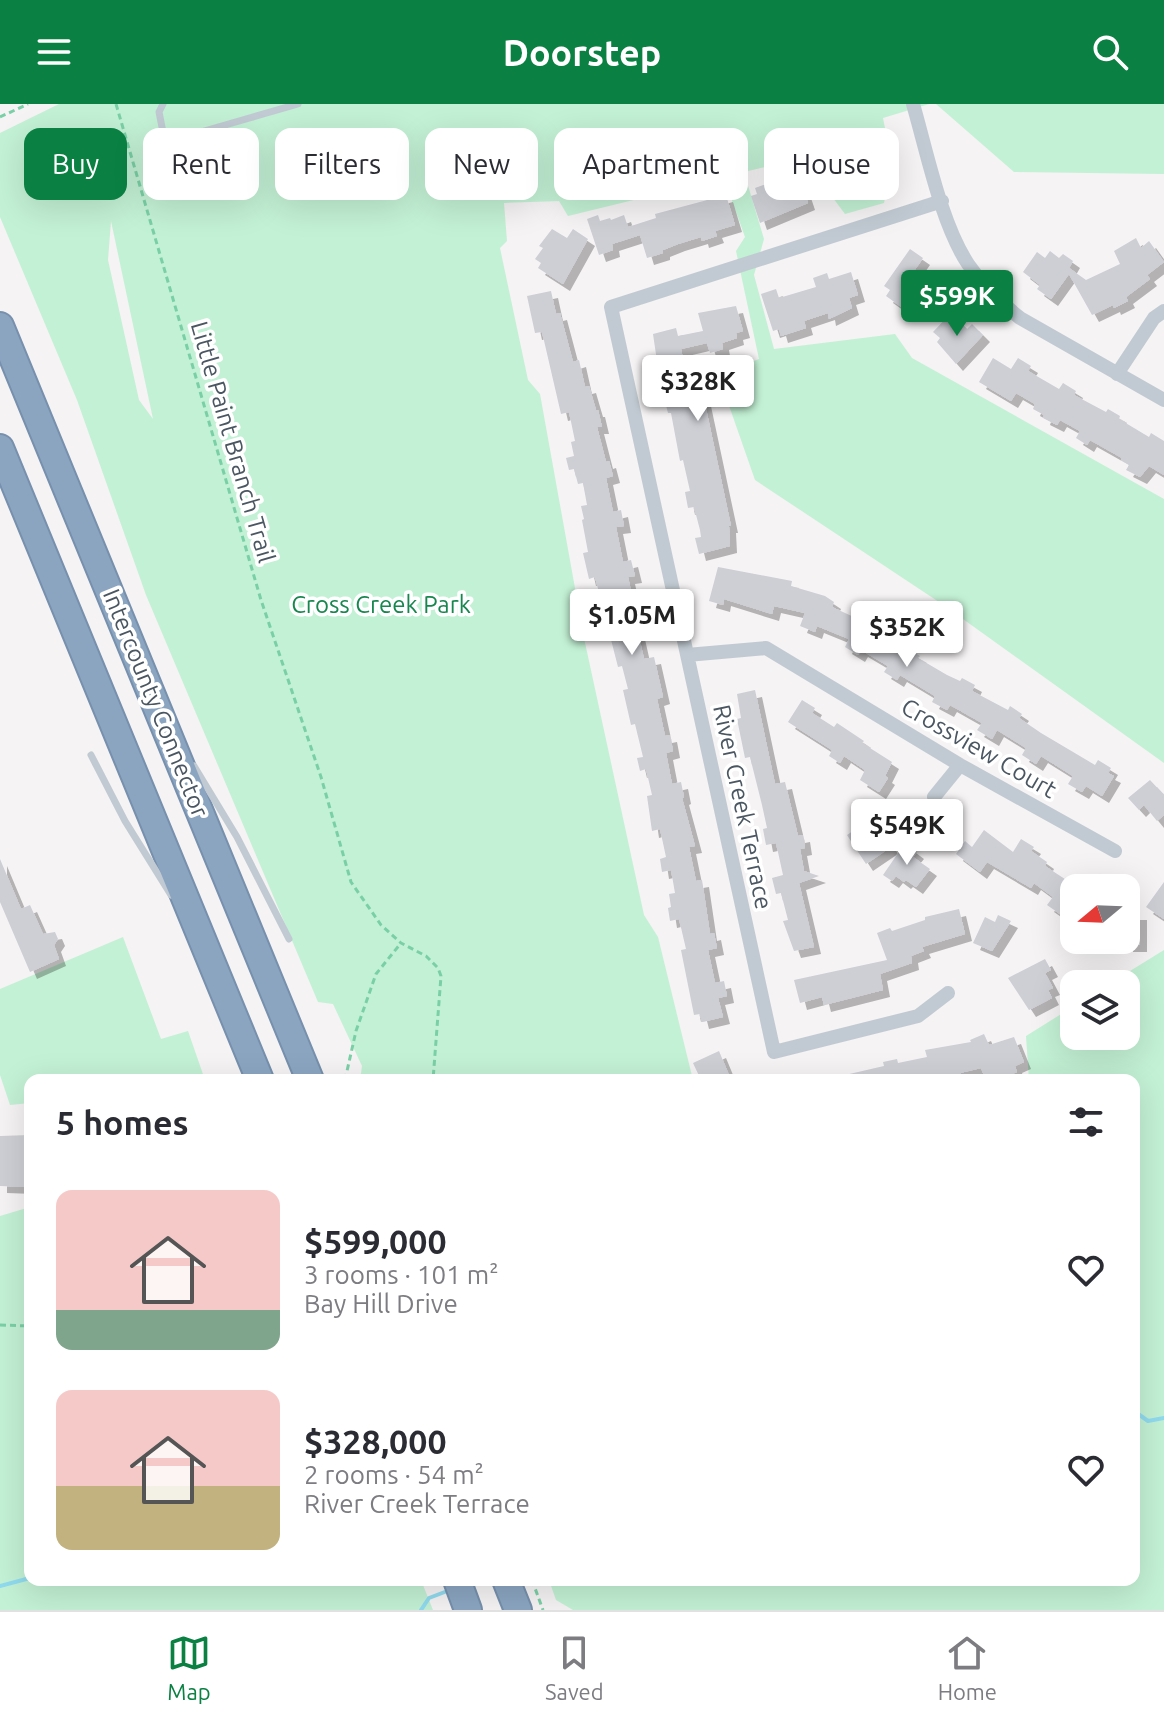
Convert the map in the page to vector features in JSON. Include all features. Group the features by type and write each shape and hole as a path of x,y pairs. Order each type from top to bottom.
{"highway":[{"name":"Intercounty Connector","path":"0,326 308,1074"},
{"name":"Intercounty Connector","path":"0,448 258,1074"},
{"path":"459,1586 468,1610"},
{"path":"508,1586 518,1610"}],"street":[{"path":"913,104 942,201 966,261 999,301 1020,318 1164,400"},
{"name":"River Creek Terrace","path":"942,201 611,307 774,1052 918,1016 948,993"},
{"path":"1117,374 1154,318 1164,311"},
{"name":"Crossview Court","path":"687,655 766,648 960,765 1115,851"},
{"path":"934,797 960,765"}],"lane":[{"path":"163,104 159,112 163,132 173,140 298,104"},
{"path":"160,712 184,750"},
{"path":"91,755 125,821 173,898"},
{"path":"192,763 237,837 289,939"},
{"path":"182,911 207,951"}],"path":[{"path":"0,117 28,104"},
{"name":"Little Paint Branch Trail","path":"116,104 257,585 321,777 351,882 381,925 401,943 426,956 441,976 433,1074"},
{"path":"346,1074 356,1031 376,974 401,943"},
{"path":"0,1325 24,1326"},
{"path":"534,1586 543,1610"}],"green space":[{"name":"Cross Creek Park","path":"59,104 929,104 883,118 885,128 764,128 764,167 748,171 748,128 554,128 554,200 634,200 568,216 559,201 504,203 507,241 500,248 528,380 540,394 584,638 644,915 658,937 692,1074 361,1074 362,1066 333,1004 318,1002 146,595 77,400 0,217 0,133","holes":["111,221 153,419 139,400 108,260"]},
{"path":"936,104 1164,104 1164,174 1014,172"},
{"name":"Cross Creek Park","path":"748,185 764,239 754,275 774,349 895,334 912,358 1164,499 1164,763 942,604 755,480 718,374 759,359 736,251 745,237 732,200 748,200"},
{"name":"Cross Creek Park","path":"834,200 885,200 884,203 845,214"},
{"path":"123,937 161,1039 188,1031 203,1074 24,1074 24,1104 10,1105 0,1075 0,989"},
{"path":"1164,950 1164,1610 573,1610 556,1600 551,1586 1140,1586 1140,1074 1029,1074 1026,1036 1060,1015 1060,1050 1140,1050 1140,970 1132,970"},
{"path":"24,1209 24,1586 423,1586 433,1610 0,1610 0,1216"}],"building":[{"path":"764,185 764,200 807,200 808,203 760,223 751,196 757,194 755,188"},
{"path":"707,200 728,200 735,225 715,231 717,236 678,244 647,258 640,235 612,244 613,250 599,255 587,219 598,215 600,221 611,220 624,215 628,227 656,218 655,214"},
{"path":"552,229 567,238 573,229 588,239 563,284 538,268 541,263 535,259 543,248 539,246"},
{"path":"1136,238 1141,248 1149,241 1164,262 1147,275 1150,279 1126,297 1128,301 1092,315 1069,274 1051,299 1037,289 1040,285 1023,272 1037,252 1045,258 1050,251 1059,258 1063,254 1073,261 1069,268 1086,280 1120,264 1114,251"},
{"path":"910,249 923,258 914,271 936,286 919,311 911,305 907,311 886,296 890,290 884,286"},
{"path":"851,272 858,295 849,298 852,308 829,319 828,313 804,321 806,328 781,336 779,329 773,331 761,294 776,289 779,298 816,287 813,278 827,273 829,279"},
{"path":"551,291 573,362 579,360 585,387 589,386 598,410 602,427 597,427 613,476 606,478 613,512 621,510 624,526 616,527 623,562 631,560 635,576 628,577 636,612 642,611 645,626 637,628 644,659 654,657 663,697 657,699 665,736 670,735 673,751 666,753 672,784 681,782 682,798 695,846 689,847 696,881 702,880 710,934 714,933 717,948 708,950 715,983 724,981 727,996 718,998 723,1017 702,1022 700,1014 694,1015 681,950 686,949 679,919 670,921 669,894 675,893 671,870 662,872 660,859 666,857 660,829 652,831 647,796 652,795 646,769 640,771 637,758 643,757 623,690 628,689 622,666 618,667 595,577 589,579 583,553 588,552 581,506 587,505 583,483 578,484 574,469 569,470 566,458 574,456 571,442 575,441 569,412 561,414 542,332 535,333 527,296"},
{"path":"736,306 743,331 736,333 737,338 722,343 723,349 710,353 707,343 681,349 686,373 698,371 731,526 730,546 699,554 695,538 701,537 700,530 694,507 688,508 685,492 690,491 683,460 680,461 671,413 668,413 664,398 669,397 665,367 658,368 653,334 676,328 678,336 703,331 698,313"},
{"path":"951,313 967,329 972,324 983,335 956,364 937,342 940,338 933,332"},
{"path":"993,358 1011,369 1018,358 1031,366 1028,371 1059,389 1063,383 1076,391 1074,395 1106,412 1108,409 1149,437 1151,433 1164,441 1164,475 1149,466 1140,477 1126,470 1129,465 1122,458 1090,440 1087,445 1076,438 1080,431 1060,420 1057,425 1043,418 1044,415 1033,409 1035,404 1016,393 1011,401 979,382"},
{"path":"718,567 792,581 791,586 825,596 834,602 832,607 869,624 871,622 882,629 879,633 920,656 918,658 947,675 975,685 972,691 1008,710 1010,706 1022,714 1019,718 1041,733 1095,765 1098,760 1111,768 1108,773 1114,776 1102,796 1086,786 1082,792 1068,784 1073,776 1041,756 1036,764 1022,755 1026,748 997,730 992,739 977,730 982,723 950,705 947,710 932,702 935,696 900,675 897,680 884,672 888,666 861,650 858,655 845,647 849,639 817,626 815,632 800,626 805,613 774,606 772,614 724,599 723,605 709,601"},
{"path":"755,690 775,784 785,782 798,836 803,835 805,848 800,849 804,871 819,876 799,883 814,947 794,951 783,921 788,920 781,893 776,894 772,878 783,875 776,843 766,845 763,829 767,828 762,805 750,757 745,758 737,719 741,718 737,694"},
{"path":"802,700 815,708 812,713 834,727 837,723 892,762 885,776 888,778 879,792 860,780 865,770 844,756 840,763 829,756 832,750 788,722"},
{"path":"1150,780 1164,795 1164,815 1157,821 1144,805 1139,810 1128,798"},
{"path":"866,822 877,838 883,835 891,847 866,864 847,835"},
{"path":"984,830 1013,852 1021,839 1034,847 1031,851 1060,876 1060,914 1047,905 1053,897 1034,883 1031,888 987,862 980,872 956,854 965,841 972,847"},
{"path":"905,843 917,852 913,857 930,869 916,887 896,876 892,881 883,875"},
{"path":"0,859 21,909 30,905 43,934 55,932 58,939 54,945 59,959 30,972 0,902"},
{"path":"1164,882 1164,919 1146,907"},
{"path":"959,909 965,934 922,947 924,951 911,956 912,963 880,974 883,990 824,1005 822,997 800,1003 794,980 887,960 877,933"},
{"path":"998,915 1011,921 992,951 973,943 985,917 995,922"},
{"path":"1045,959 1051,970 1045,973 1053,988 1048,990 1052,998 1029,1010 1008,978"},
{"path":"984,1034 989,1045 1014,1037 1024,1062 1015,1066 1017,1072 1012,1074 983,1074 981,1068 960,1074 849,1074 884,1066 883,1062 897,1059 898,1063 927,1057 925,1050"},
{"path":"719,1051 729,1074 698,1074 693,1063"},
{"path":"24,1135 24,1187 0,1186 0,1136"}],"waterway":[{"path":"1140,1415 1148,1421 1164,1418"},
{"path":"0,1586 24,1580"},
{"path":"421,1610 429,1598 450,1590"}]}
